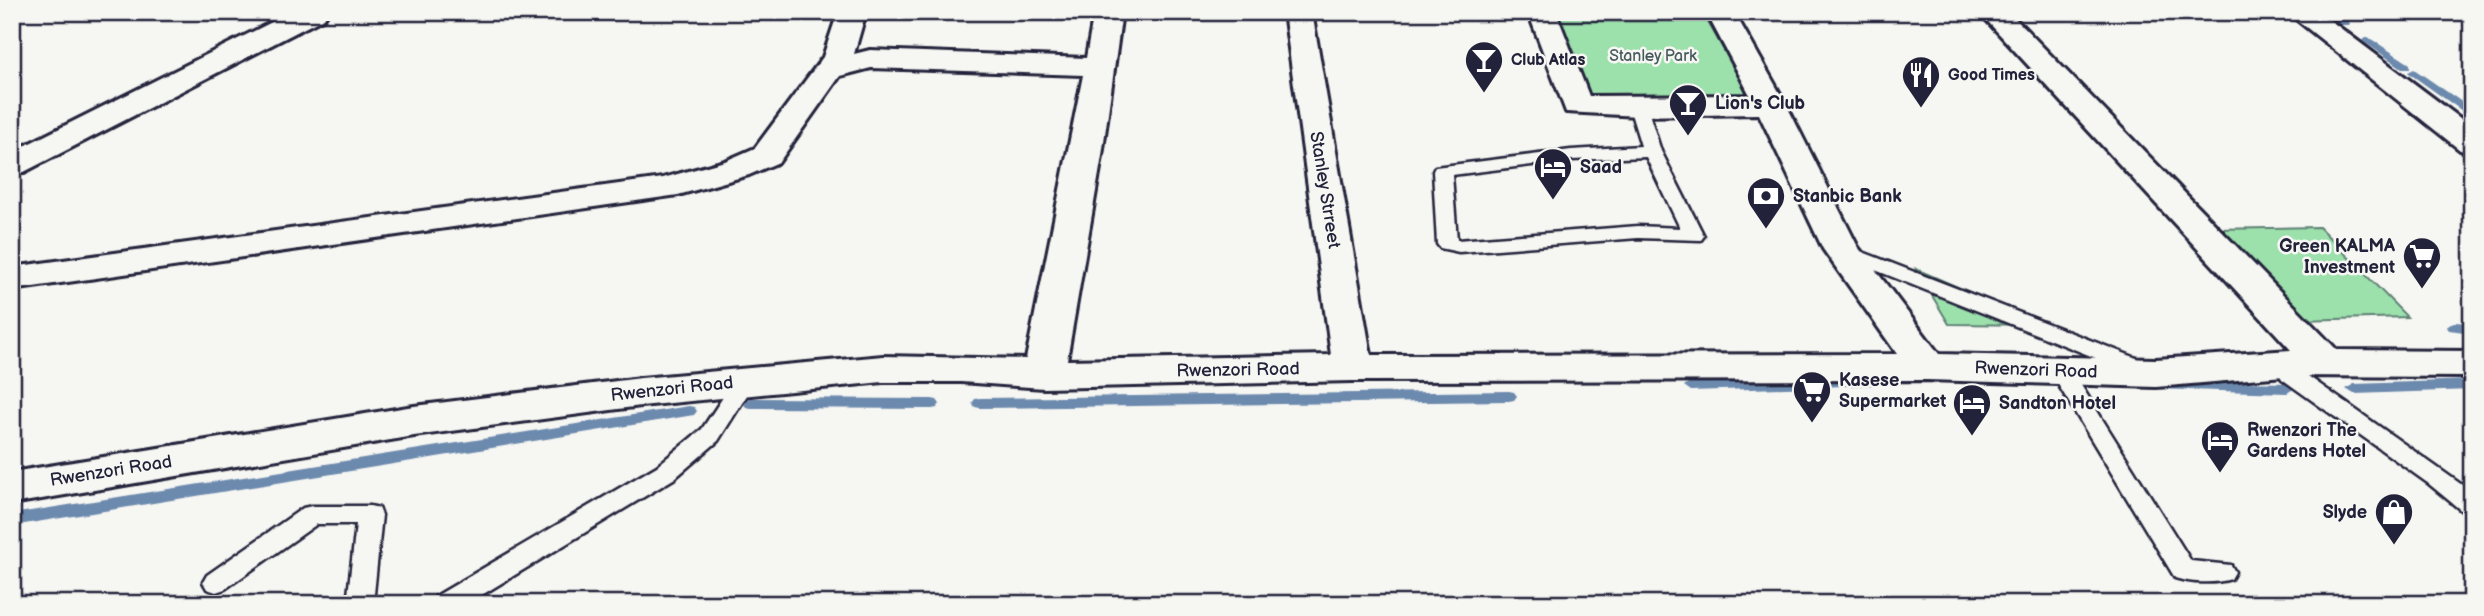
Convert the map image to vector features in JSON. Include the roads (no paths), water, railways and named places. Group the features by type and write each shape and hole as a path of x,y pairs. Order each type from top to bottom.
{"street":[{"path":"12,165 314,12"},
{"path":"12,279 666,188 737,169 767,155 846,59 852,12"},
{"path":"1044,374 1108,12"},
{"name":"Stanley Strreet","path":"1298,12 1353,368"},
{"path":"1542,12 1577,105 1638,107 1770,104"},
{"path":"1720,12 1770,104 1841,249 1927,367"},
{"path":"1993,12 2328,365"},
{"path":"2301,12 2472,143"},
{"path":"846,59 1099,67"},
{"name":"Rwenzori Road","path":"12,488 414,421 745,381 883,369 961,369 1044,374 1353,368 1927,367 2156,373 2284,363 2472,364"}],"lane":[{"path":"1638,107 1652,151 1694,236 1668,232 1638,232 1459,246 1447,244 1440,175 1445,169 1571,155 1652,151"},
{"path":"1841,249 2156,373"},
{"path":"2284,363 2290,374 2438,478 2472,506"},
{"path":"2061,371 2184,571 2222,572"},
{"path":"445,604 666,472 710,435 745,381"},
{"path":"216,582 312,515 370,515 360,604"}],"waterway":[{"path":"2330,12 2345,23"},
{"path":"2368,40 2406,66"},
{"path":"2414,72 2472,115"},
{"path":"2454,327 2472,328"},
{"path":"1691,386 1870,381"},
{"path":"2159,385 2287,388"},
{"path":"2354,389 2472,385"},
{"path":"980,403 1509,396"},
{"path":"751,403 932,404"},
{"path":"12,520 689,411"}],"place":[{"name":"Club Atlas","path":"1484,94"},
{"name":"Good Times","path":"1921,109"},
{"name":"Lion's Club","path":"1688,137"},
{"name":"Saad","path":"1553,201"},
{"name":"Stanbic Bank","path":"1766,230"},
{"name":"Green KALMA Investment","path":"2422,290"},
{"name":"Kasese Supermarket","path":"1812,424"},
{"name":"Sandton Hotel","path":"1972,437"},
{"name":"Rwenzori The Gardens Hotel","path":"2220,474"},
{"name":"Slyde","path":"2394,546"}],"park label":[{"name":"Stanley Park","path":"1653,56"}]}
